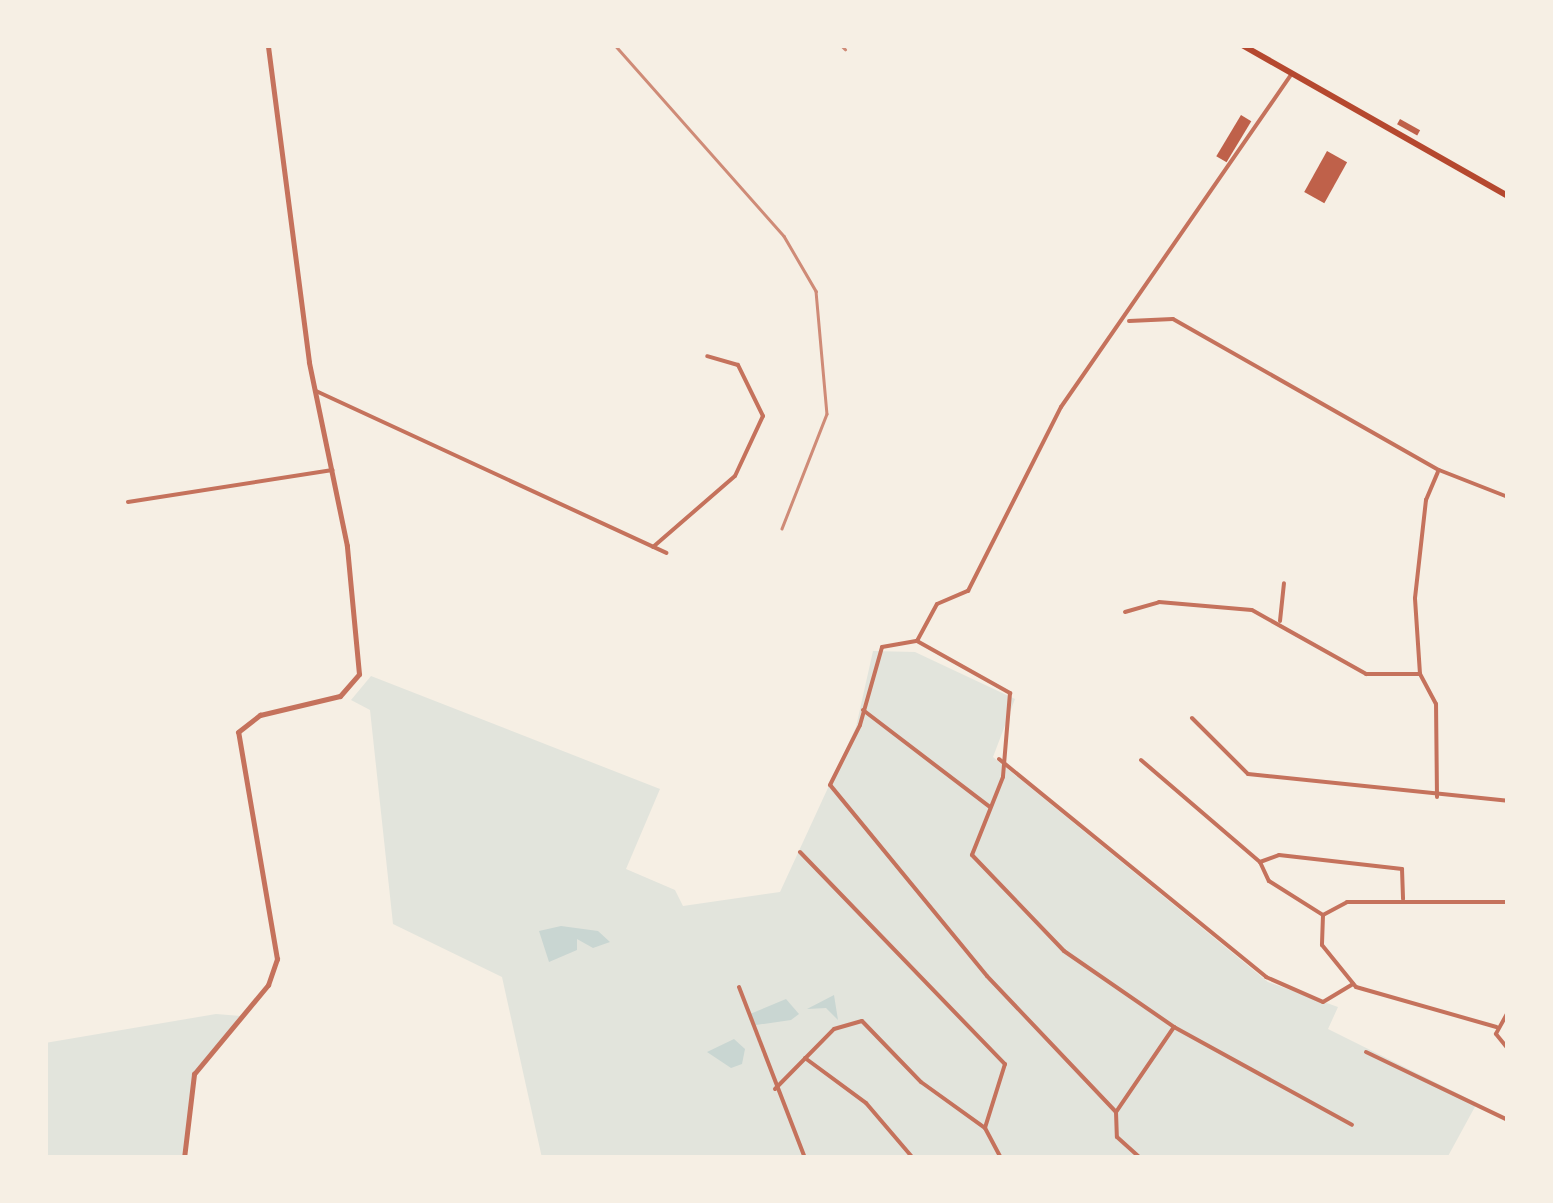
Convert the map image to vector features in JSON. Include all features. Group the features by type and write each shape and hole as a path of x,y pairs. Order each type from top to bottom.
{"main road":[{"path":"1242,45 1508,196"}],"street":[{"path":"184,1158 194,1074 268,985 277,959 238,732 260,715 340,696 359,674 334,470 316,391 268,45"},
{"path":"917,642 937,604 968,591 1062,406 1127,321 1292,74"},
{"path":"1127,321 1173,319 1440,470 1508,497"},
{"path":"653,547 735,476 762,416 738,365 707,356"},
{"path":"316,391 666,554"},
{"path":"128,502 334,470"},
{"path":"1437,797 1436,704 1420,674 1415,598 1426,500 1440,470"},
{"path":"1280,621 1284,583"},
{"path":"1125,612 1172,602 1280,621 1366,674 1420,674"},
{"path":"1116,1112 987,976 830,785 864,710 882,647 917,642 1010,693 998,758 1003,777 972,854 1064,951 1178,1028 1352,1126"},
{"path":"864,710 991,808"},
{"path":"1192,718 1248,774 1324,775 1437,797 1508,801"},
{"path":"998,758 1266,977 1323,1002 1353,984"},
{"path":"1140,760 1260,862 1269,881 1323,916"},
{"path":"800,852 1005,1064 985,1128"},
{"path":"1260,862 1278,855 1402,869 1403,900"},
{"path":"1323,916 1347,902 1508,902"},
{"path":"1323,916 1322,945 1353,984 1376,999 1496,1027 1508,1049"},
{"path":"739,987 804,1158"},
{"path":"1496,1027 1508,1012"},
{"path":"775,1089 834,1028 862,1021 921,1082 985,1128 1000,1158"},
{"path":"1140,1158 1117,1137 1116,1112 1178,1028"},
{"path":"1366,1052 1508,1120"},
{"path":"805,1058 866,1103 912,1158"}],"shaded area":[{"path":"873,651 915,652 1015,699 993,757 1268,982 1338,1007 1328,1029 1477,1103 1447,1158 542,1158 502,977 393,924 370,710 351,700 371,676 660,789 626,869 675,890 683,906 780,892 856,727"},
{"path":"561,926 598,931 610,942 593,948 577,939 577,950 549,962 539,931"},
{"path":"834,995 838,1020 826,1008 807,1009"},
{"path":"786,999 799,1014 791,1020 756,1025 750,1014"},
{"path":"216,1014 241,1016 194,1074 184,1158 45,1158 45,1043"},
{"path":"734,1039 745,1049 742,1064 731,1068 707,1052"}],"building":[{"path":"1241,115 1251,121 1227,162 1216,156"},
{"path":"1400,119 1420,130 1417,135 1397,124"},
{"path":"1327,151 1347,162 1324,203 1304,192"}],"railway":[{"path":"615,45 784,236 816,291 827,414 782,529"},
{"path":"841,45 845,49"}]}
